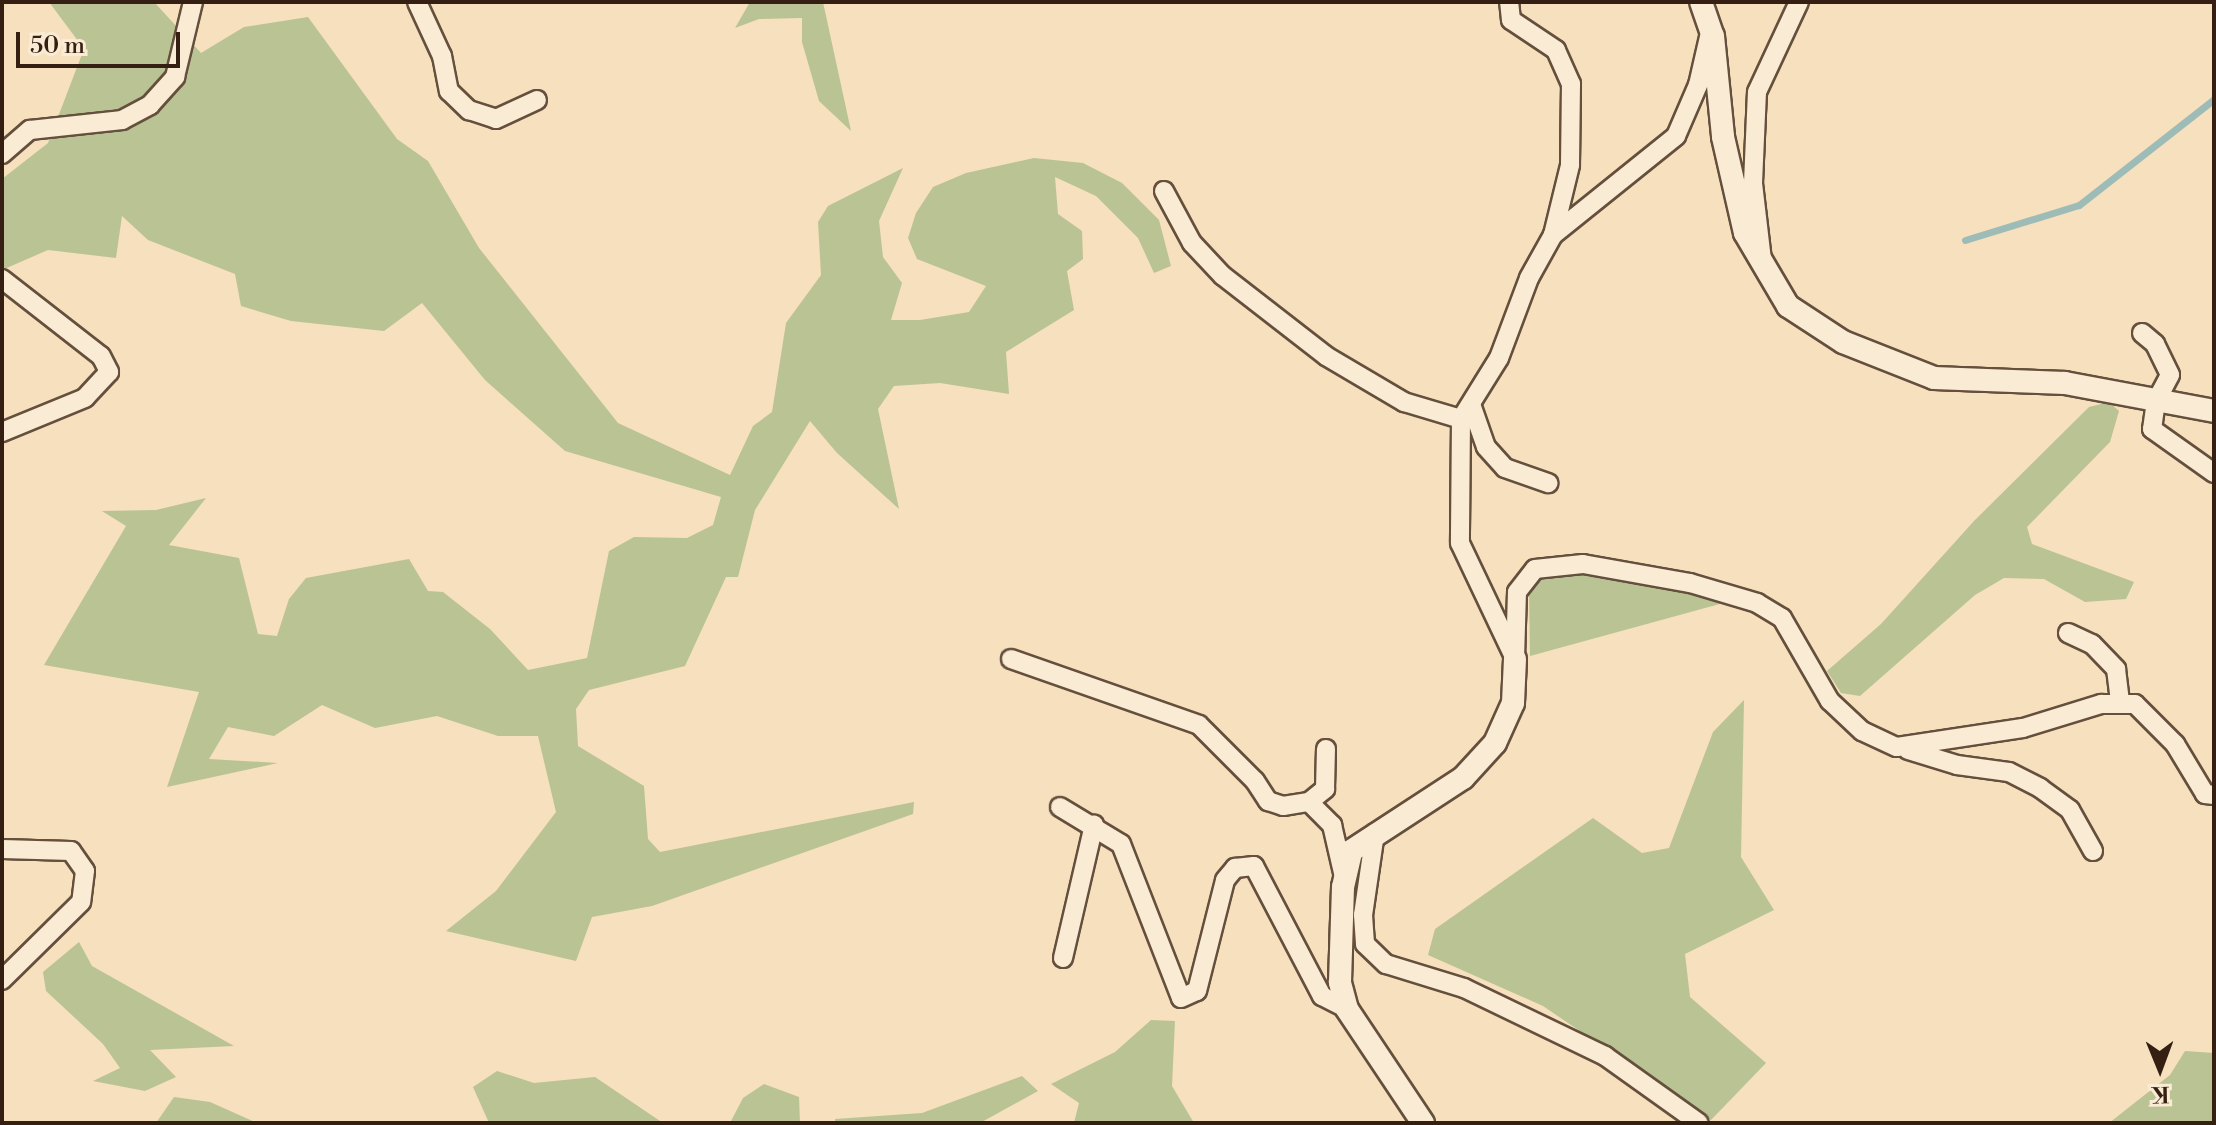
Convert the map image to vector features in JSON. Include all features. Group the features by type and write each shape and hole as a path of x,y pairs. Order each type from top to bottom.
{"street":[{"path":"2,154 30,130 122,120 150,105 175,77 193,2"},
{"path":"417,2 442,56 449,91 469,110 496,119 537,100"},
{"path":"1509,2 1511,20 1556,50 1571,84 1570,165 1553,235 1466,413 1460,543 1515,659"},
{"path":"1701,2 1711,30 1723,137 1745,233 1788,306 1843,342 1934,378 2065,383 2214,411"},
{"path":"1762,262 1753,183 1757,92 1799,2"},
{"path":"1553,235 1676,136 1698,85 1711,30"},
{"path":"1164,191 1192,243 1223,276 1326,356 1404,402 1466,413 1486,447 1505,468 1548,483"},
{"path":"2,279 101,356 109,372 85,398 2,432"},
{"path":"2142,333 2155,344 2170,375 2156,401 2152,429 2214,473"},
{"path":"1423,1123 1347,1009 1340,968 1345,880 1351,851 1463,778 1495,743 1513,703 1517,592 1535,569 1583,564 1690,583 1757,603 1782,618 1830,701 1862,731 1897,747 1957,765 2009,772 2040,788 2070,810 2093,851"},
{"path":"2068,633 2092,644 2116,669 2120,704"},
{"path":"1011,659 1199,725 1255,781 1268,801 1283,806 1309,802 1325,789 1326,749"},
{"path":"1897,747 2023,728 2101,704 2135,704 2152,716 2205,794 2214,795"},
{"path":"1309,802 1332,825 1345,880"},
{"path":"1060,807 1121,844 1181,998 1197,991 1225,880 1235,868 1254,866 1322,996 1347,1009"},
{"path":"1063,958 1094,825"},
{"path":"1375,833 1363,915 1365,944 1386,964 1464,988 1605,1056 1699,1123"},
{"path":"2,849 71,851 85,871 81,902 2,980"}],"green space":[{"path":"49,2 154,2 201,53 244,27 308,17 397,139 428,161 479,248 618,423 730,475 753,426 772,412 786,323 821,275 818,222 828,206 903,168 879,221 883,257 902,283 891,320 920,320 969,312 986,286 917,259 908,238 916,213 933,187 966,173 1034,158 1083,163 1122,183 1159,220 1171,266 1154,273 1138,238 1096,196 1055,177 1058,214 1082,231 1083,259 1067,271 1074,310 1006,352 1009,394 940,383 894,386 878,409 899,509 837,453 810,421 755,510 738,577 726,577 685,666 589,690 576,709 578,746 644,786 648,839 660,852 914,802 913,814 652,906 592,917 576,961 446,931 496,891 556,812 538,736 498,736 437,716 375,728 322,705 274,736 228,727 209,759 278,763 167,787 199,692 44,665 126,526 102,511 156,510 206,498 169,545 239,558 258,634 277,636 289,599 306,578 409,559 428,591 443,592 490,629 528,670 587,658 609,551 634,537 687,538 713,525 721,497 565,451 485,380 422,303 384,331 291,321 241,306 235,274 148,240 122,216 116,258 48,250 2,270 2,179 48,143 84,49"},
{"path":"750,2 823,2 851,131 819,101 802,42 802,18 759,19 735,28"},
{"path":"2109,402 2119,411 2110,442 2027,527 2032,544 2134,582 2126,599 2085,602 2044,579 2004,578 1975,595 1860,696 1841,693 1827,671 1881,624 1974,521 2089,407"},
{"path":"1581,575 1688,592 1727,602 1530,656 1529,592 1544,577"},
{"path":"1744,700 1741,857 1774,910 1685,954 1690,997 1766,1063 1711,1120 1543,1006 1428,955 1435,929 1593,818 1642,853 1669,848 1713,732"},
{"path":"79,942 92,966 234,1046 150,1050 176,1077 145,1091 93,1081 120,1068 103,1044 46,991 43,972"},
{"path":"1151,1020 1175,1021 1172,1086 1194,1123 1074,1123 1079,1103 1051,1084 1115,1052"},
{"path":"2185,1051 2214,1053 2214,1123 2109,1123 2170,1075"},
{"path":"497,1071 534,1083 595,1077 663,1123 489,1123 473,1087"},
{"path":"1022,1076 1038,1091 980,1123 835,1123 835,1119 922,1113"},
{"path":"764,1084 799,1097 800,1123 730,1123 743,1098"},
{"path":"174,1097 210,1102 257,1123 156,1123"}],"waterway":[{"path":"1965,240 2079,205 2214,99"}]}
